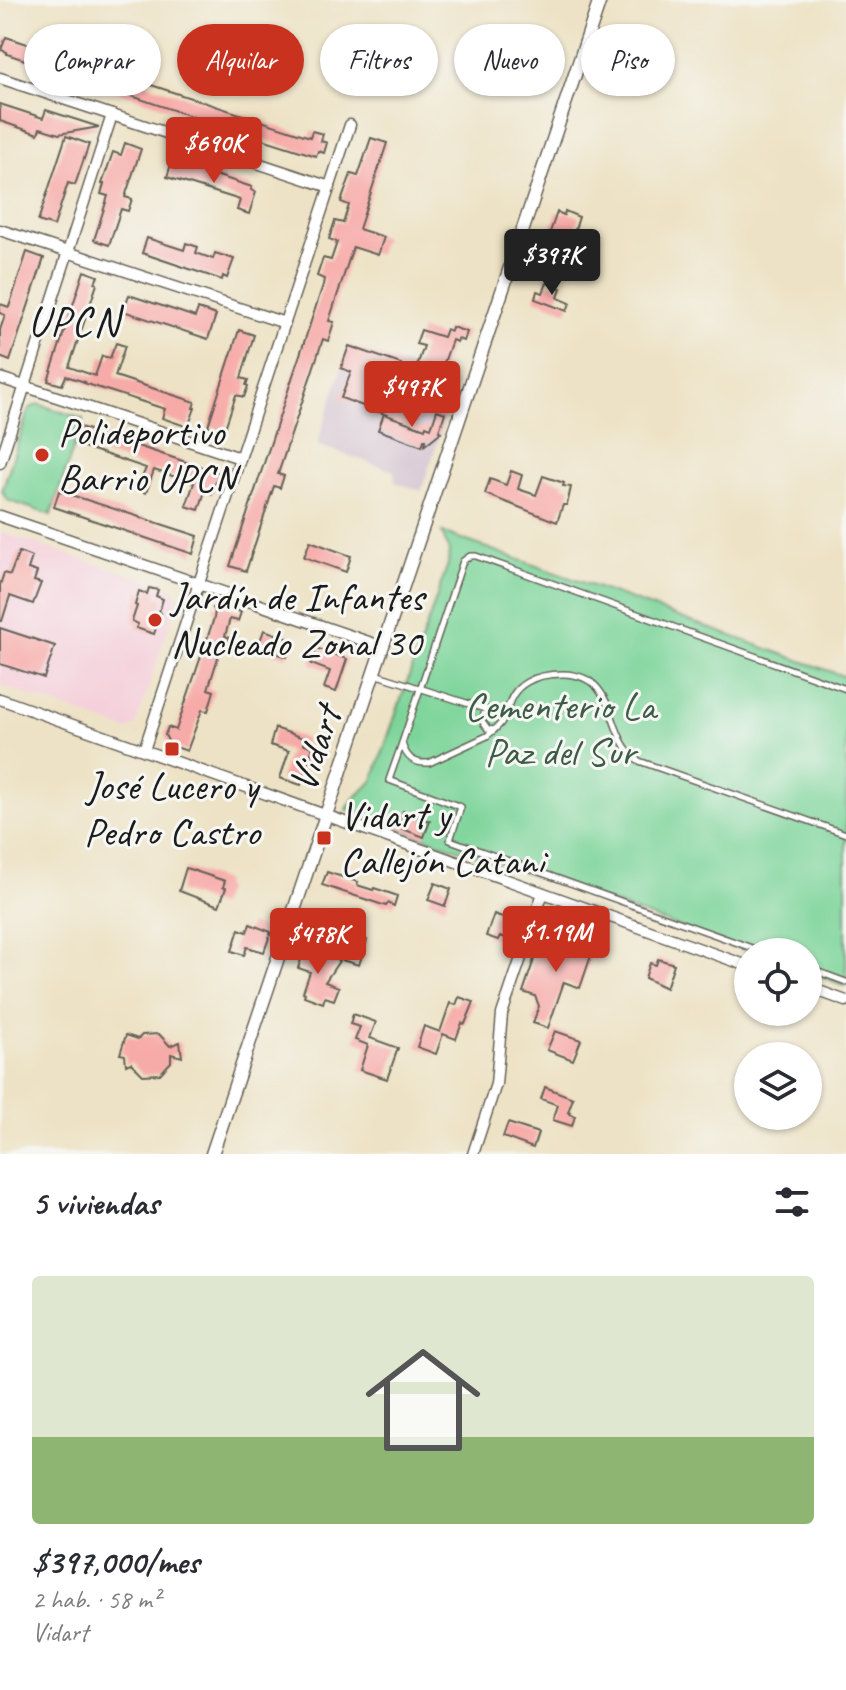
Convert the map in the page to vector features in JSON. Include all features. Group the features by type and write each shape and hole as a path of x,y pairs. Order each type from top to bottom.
{"street":[{"name":"Vidart","path":"212,1154 600,0"},
{"path":"0,78 330,187"},
{"path":"0,463 112,115"},
{"path":"144,750 350,125"},
{"path":"0,230 285,323"},
{"path":"0,378 240,458"},
{"path":"0,516 383,647"},
{"path":"0,699 734,961"},
{"path":"473,1154 496,1084 502,1014 543,893"},
{"path":"822,992 846,1001"}],"lane":[{"path":"734,942 450,840 461,807 389,780 463,561 476,556 846,689"},
{"path":"374,674 504,715"},
{"path":"402,743 413,761 429,763 495,730 511,697 526,682 559,674 573,675 585,679 603,694 620,739 639,761 846,834"},
{"path":"490,710 484,714 482,721 485,727 495,730"},
{"path":"822,973 846,982"}],"shaded area":[{"path":"349,346 457,384 421,491 395,482 394,471 317,445"},
{"path":"0,532 173,589 178,598 136,725 127,730 0,685"}],"green space":[{"name":"Polideportivo Barrio UPCN","path":"38,404 83,419 51,515 7,500 2,491 29,409"},
{"name":"Cementerio La Paz del Sur","path":"442,532 846,677 846,986 822,977 822,938 734,938 734,946 347,810 373,780 448,564 449,551"}],"building":[{"path":"6,37 24,43 24,60 7,54 1,50"},
{"path":"161,88 310,137 312,131 323,134 321,141 327,143 324,153 318,151 316,156 215,124 212,132 194,126 197,118 132,96 161,96"},
{"path":"0,104 43,118 46,110 99,127 59,134 40,128 38,134 0,121"},
{"path":"66,136 89,144 75,185 68,183 54,226 38,221"},
{"path":"371,138 387,143 359,229 384,237 378,255 353,247 329,321 334,322 328,341 323,339 278,474 284,476 280,488 274,486 246,571 230,566 323,285 324,279 317,276 323,258 331,260 337,242 329,239 335,221 343,223 349,205 341,202 351,174 358,176"},
{"path":"125,143 141,149 125,197 132,199 128,211 121,209 109,245 94,240 108,196 101,194 102,184 113,152 121,155"},
{"path":"172,161 252,187 251,190 256,192 249,214 237,210 240,200 167,177"},
{"path":"565,211 579,217 571,242 597,251 592,265 551,251 554,242 547,241 557,212 564,215"},
{"path":"147,238 184,250 186,243 198,247 196,253 213,259 215,253 234,259 227,278 223,276 222,280 142,253"},
{"path":"27,252 44,258 10,361 0,357 0,330 5,315 0,313 0,304 9,307"},
{"path":"84,271 98,276 97,284 69,367 95,376 102,356 110,358 116,343 125,346 115,376 195,402 188,427 162,418 165,409 85,382 66,376 62,385 48,381"},
{"path":"547,283 561,288 558,298 570,303 567,311 535,299 537,291 543,293"},
{"path":"129,295 195,317 198,309 216,315 208,339 123,311"},
{"path":"452,327 467,332 464,341 452,340 439,377 416,369 424,346 416,344 421,330 443,337 446,329 451,331"},
{"path":"239,330 254,335 241,378 248,380 248,386 244,397 236,395 224,431 208,426"},
{"path":"349,346 401,364 382,413 341,398 351,372 341,368"},
{"path":"437,410 445,413 441,432 425,445 426,440 422,446 378,430 384,414 425,429 426,426 431,428"},
{"path":"80,427 219,473 212,494 205,491 199,510 186,506 194,483 154,470 146,493 137,490 146,468 75,444"},
{"path":"511,471 522,475 518,489 536,495 543,476 571,487 567,505 563,505 557,522 485,494 490,479 506,485"},
{"path":"59,491 198,536 193,554 54,507"},
{"path":"310,541 351,556 346,572 304,557"},
{"path":"19,552 32,557 28,569 37,572 34,581 41,583 33,604 10,596 0,621 0,585 4,573 10,575"},
{"path":"149,588 158,590 156,596 163,599 154,634 136,628 138,624 132,621 139,591 147,594"},
{"path":"219,604 241,612 238,621 230,619 225,636 230,638 226,650 221,648 208,689 214,691 208,711 202,710 187,751 170,745 165,735 168,727 176,730 214,618 213,608"},
{"path":"0,628 55,646 44,678 0,664"},
{"path":"264,630 293,640 287,657 258,647"},
{"path":"316,648 347,659 336,692 324,688 330,671 311,664"},
{"path":"275,728 306,739 304,744 313,747 301,785 280,778 289,751 270,745"},
{"path":"403,811 430,821 424,837 397,827"},
{"path":"186,868 225,881 223,887 226,888 219,906 179,891"},
{"path":"327,872 358,882 357,885 397,896 394,906 322,885"},
{"path":"435,883 451,889 445,906 428,900"},
{"path":"494,914 518,923 512,940 486,936"},
{"path":"250,924 271,932 264,952 247,947 244,955 232,951 239,929 247,932"},
{"path":"580,932 596,941 580,988 564,982 548,1028 533,1023 539,1006 535,996 523,992 542,936 554,940 553,945 574,952"},
{"path":"347,933 367,940 359,965 338,959"},
{"path":"305,949 339,961 325,982 339,987 334,1000 325,997 323,1003 304,996 310,972 298,968"},
{"path":"658,959 674,964 666,988 645,978 650,963 656,965"},
{"path":"459,997 474,1002 456,1039 443,1034 436,1054 417,1047 424,1026 440,1032 450,1003 456,1005"},
{"path":"353,1014 376,1022 370,1038 398,1048 387,1079 360,1070 368,1045 355,1040 360,1027 350,1024"},
{"path":"555,1031 581,1040 573,1060 547,1050"},
{"path":"159,1034 170,1046 180,1042 182,1057 171,1054 171,1062 160,1074 143,1075 131,1063 126,1065 125,1055 120,1054 126,1035 138,1039 142,1035"},
{"path":"545,1087 573,1098 568,1112 575,1116 572,1126 553,1120 558,1105 541,1099"},
{"path":"508,1123 538,1133 533,1148 503,1137"}],"place":[{"name":"Polideportivo Barrio UPCN","path":"42,455"},
{"name":"Jardín de Infantes Nucleado Zonal 30","path":"155,620"},
{"name":"José Lucero y Pedro Castro","path":"172,749"},
{"name":"Vidart y Callejón Catani","path":"324,838"}],"district":[{"name":"UPCN","path":"74,321"}]}
